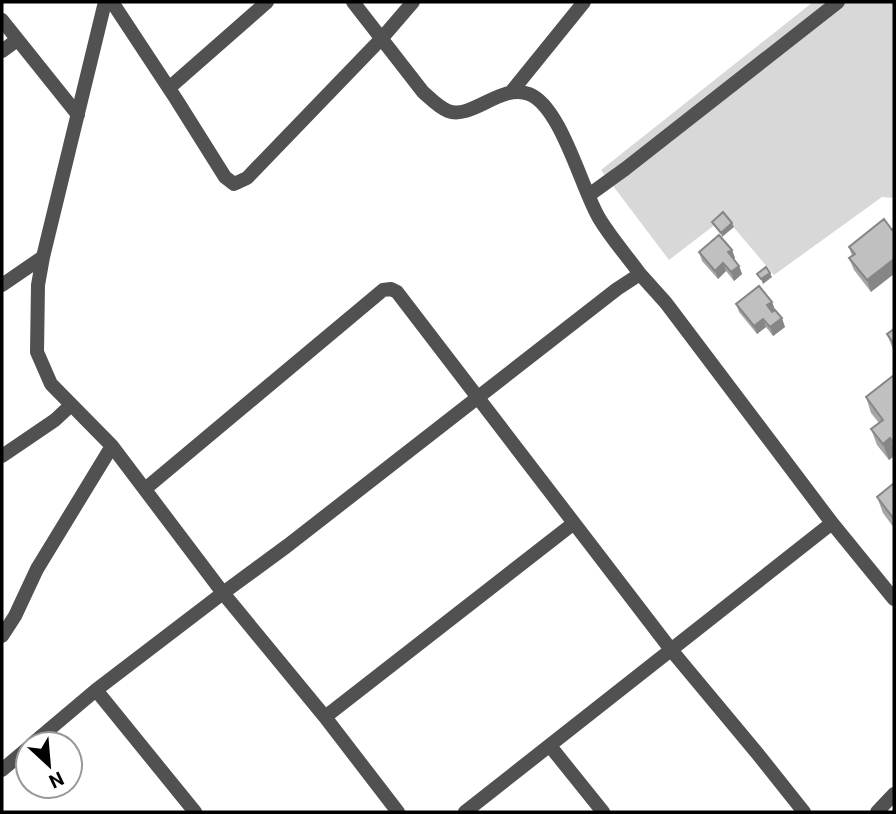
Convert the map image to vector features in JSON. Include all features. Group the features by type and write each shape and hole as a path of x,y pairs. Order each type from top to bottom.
{"street":[{"path":"105,2 43,257 38,285 37,352 51,384 112,446 223,593 325,717 397,812"},
{"path":"112,2 225,177 234,184 247,178 413,2"},
{"path":"169,88 267,2"},
{"path":"353,2 423,92 436,104 451,112 462,111 512,91 584,2"},
{"path":"589,195 838,2"},
{"path":"2,20 78,115"},
{"path":"2,51 17,40"},
{"path":"512,91 531,94 546,108 572,153 598,217 832,523 894,599"},
{"path":"2,285 43,257"},
{"path":"49,730 96,690 287,546 571,324 640,274"},
{"path":"145,489 383,290 391,289 397,292 672,651 804,812"},
{"path":"2,456 55,420 71,405"},
{"path":"2,636 15,616 37,569 112,446"},
{"path":"325,717 574,523"},
{"path":"465,812 832,523"},
{"path":"96,690 195,812"},
{"path":"550,746 603,812"},
{"path":"877,812 894,794"}],"shaded area":[{"path":"813,2 894,2 894,198 882,197 774,275 725,217 669,260 601,170"}],"building":[{"path":"723,212 732,223 721,233 712,222"},
{"path":"884,219 892,230 894,228 894,259 867,280 849,258 855,254 849,247"},
{"path":"719,235 732,250 728,252 739,266 731,272 723,263 715,271 699,252"},
{"path":"766,267 770,273 761,279 757,274"},
{"path":"759,286 772,302 767,305 772,312 775,310 782,318 770,327 763,319 754,326 736,304"},
{"path":"894,329 894,344 887,334"},
{"path":"894,375 894,443 890,438 883,444 871,429 883,420 866,397"},
{"path":"894,483 894,519 877,497"}]}
